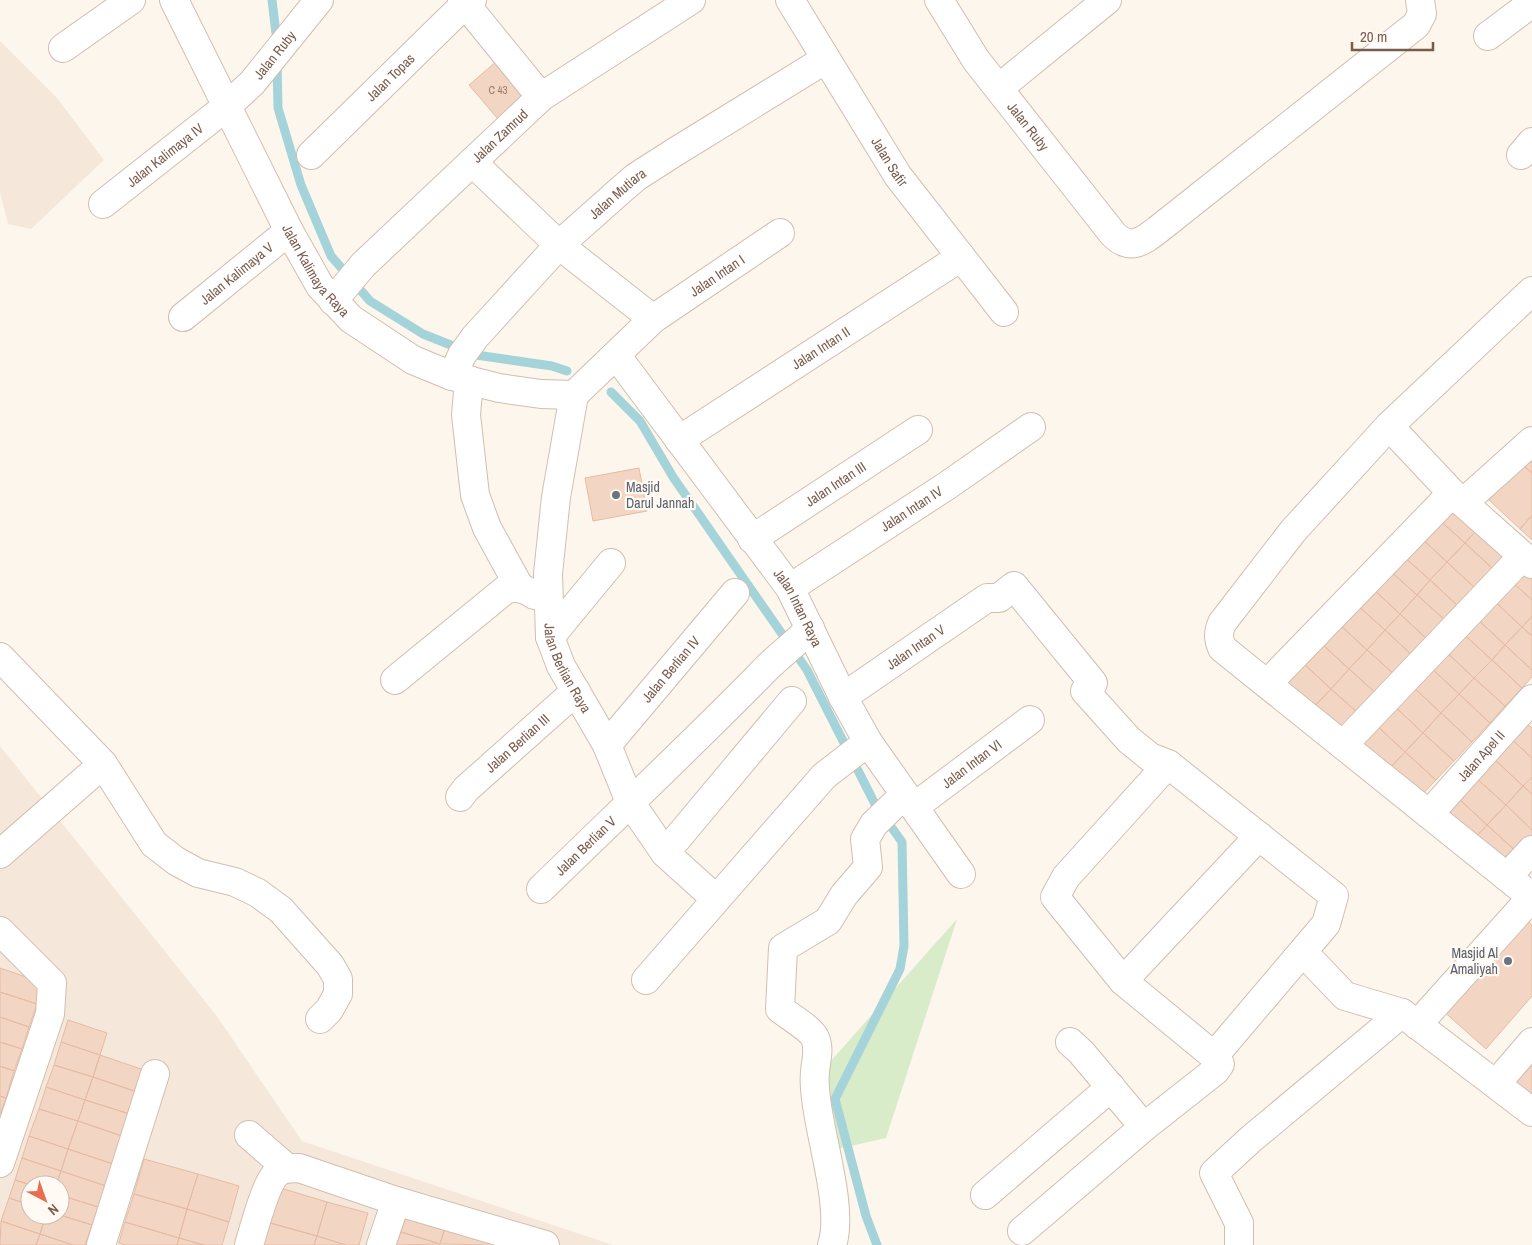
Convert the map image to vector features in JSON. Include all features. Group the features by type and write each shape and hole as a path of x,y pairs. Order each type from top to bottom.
{"street":[{"path":"63,48 131,0"},
{"name":"Jalan Kalimaya Raya","path":"174,0 226,108 289,231 320,286 345,286 350,319 413,360 464,362 499,388 528,393 576,394"},
{"name":"Jalan Zamrud","path":"345,286 541,97 691,0"},
{"name":"Jalan Safir","path":"790,0 898,176 1004,312"},
{"name":"Jalan Ruby","path":"939,0 972,55 1113,234 1127,244 1143,241 1416,25 1422,14 1420,0"},
{"path":"998,88 1107,0"},
{"path":"466,1 541,97"},
{"name":"Jalan Topas","path":"311,155 466,1"},
{"path":"1488,36 1532,3"},
{"name":"Jalan Ruby","path":"226,108 252,83 312,10"},
{"name":"Jalan Mutiara","path":"464,362 559,245 636,177 826,59"},
{"name":"Jalan Kalimaya IV","path":"103,204 226,108"},
{"path":"472,162 559,245 653,319"},
{"name":"Jalan Kalimaya V","path":"183,317 289,231"},
{"name":"Jalan Intan I","path":"576,394 653,319 780,233"},
{"name":"Jalan Intan II","path":"679,440 961,257"},
{"path":"1239,1245 1239,1223 1214,1173 1265,1127 1410,1019 1532,897 1222,648 1218,632 1222,623 1293,531 1389,426 1532,291"},
{"path":"464,362 466,415 475,494 487,528 520,588"},
{"name":"Jalan Intan Raya","path":"609,362 679,440 790,588 806,633 843,697 895,809 961,874"},
{"name":"Jalan Berlian Raya","path":"576,394 556,497 548,574 549,624 561,666 607,745 630,802 665,853 716,899"},
{"path":"1343,745 1528,560 1458,498 1389,426"},
{"name":"Jalan Intan IV","path":"790,588 1031,427"},
{"name":"Jalan Intan III","path":"752,539 918,430"},
{"path":"1268,684 1458,498 1532,441"},
{"path":"394,680 505,590 520,588 538,598 549,624 611,563"},
{"name":"Jalan Intan V","path":"843,697 987,598 999,598 1014,586 1093,683 1085,691 1129,740 1150,757 1168,764"},
{"name":"Jalan Berlian IV","path":"607,745 735,594"},
{"name":"Jalan Berlian V","path":"542,889 630,802 690,747 775,659 806,633"},
{"path":"0,657 103,764 154,844 176,861 198,873 235,882 258,893 281,910 330,965 338,980 338,994 329,1010 320,1019"},
{"name":"Jalan Berlian III","path":"460,797 466,789 576,691"},
{"name":"Jalan Apel II","path":"1428,814 1532,699"},
{"path":"665,853 792,701"},
{"name":"Jalan Intan VI","path":"895,809 1030,720"},
{"path":"646,980 824,776 864,744"},
{"path":"0,854 103,764"},
{"path":"1022,1231 1144,1127 1215,1071 1220,1064 1214,1056 1123,981 1055,897 1066,876 1168,764 1334,896 1326,924 1214,1056"},
{"path":"832,1245 834,1218 832,1190 816,1099 815,1073 819,1048 814,1035 780,1010 782,948 828,921 844,895 868,866 865,839 895,809"},
{"path":"1123,981 1259,836"},
{"path":"1506,877 1532,850"},
{"path":"0,931 52,983 50,1014 0,1163"},
{"path":"1303,952 1345,996 1410,1019 1532,1112"},
{"path":"1070,1042 1082,1052 1144,1127"},
{"path":"1496,1084 1532,1042"},
{"path":"101,1245 155,1074"},
{"path":"985,1195 1111,1087"},
{"path":"249,1134 287,1168"},
{"path":"249,1245 269,1185 276,1173 287,1168 298,1168 504,1239 545,1245"},
{"path":"380,1245 396,1201"}],"shaded area":[{"path":"0,41 57,98 104,160 31,229 8,224 0,192"},
{"path":"0,746 216,1015 302,1141 613,1245 0,1245"}],"green space":[{"path":"957,919 886,1138 837,1149 822,1071"}],"building":[{"path":"497,61 526,95 498,119 469,85"},
{"path":"1532,453 1532,473 1522,464"},
{"path":"1522,464 1532,473 1532,515 1520,529 1489,500"},
{"name":"Masjid Darul Jannah","path":"639,468 647,511 593,521 585,478"},
{"path":"1453,498 1482,524 1465,543 1436,517"},
{"path":"1532,515 1532,540 1520,529"},
{"path":"1436,517 1465,543 1447,562 1419,536"},
{"path":"1482,524 1510,550 1492,568 1465,543"},
{"path":"1419,536 1447,562 1430,580 1402,555"},
{"path":"1465,543 1492,568 1475,588 1447,562"},
{"path":"1402,555 1430,580 1417,595 1388,569"},
{"path":"1447,562 1475,588 1458,606 1430,580"},
{"path":"1532,566 1532,600 1508,578"},
{"path":"1388,569 1417,595 1400,614 1372,588"},
{"path":"1508,578 1532,600 1532,616 1522,627 1490,597"},
{"path":"1430,580 1458,606 1445,620 1417,595"},
{"path":"1372,588 1400,614 1385,630 1356,604"},
{"path":"1417,595 1445,620 1427,639 1400,614"},
{"path":"1490,597 1522,627 1505,645 1473,615"},
{"path":"1356,604 1385,630 1367,650 1339,624"},
{"path":"1400,614 1427,639 1413,656 1385,630"},
{"path":"1473,615 1505,645 1492,660 1459,630"},
{"path":"1532,616 1532,636 1522,627"},
{"path":"1339,624 1367,650 1349,669 1321,643"},
{"path":"1522,627 1532,636 1532,670 1505,645"},
{"path":"1385,630 1413,656 1395,675 1367,650"},
{"path":"1459,630 1492,660 1474,678 1442,648"},
{"path":"1321,643 1349,669 1331,689 1303,663"},
{"path":"1505,645 1532,670 1532,677 1522,688 1492,660"},
{"path":"1442,648 1474,678 1459,694 1427,664"},
{"path":"1367,650 1395,675 1377,694 1349,669"},
{"path":"1492,660 1522,688 1505,706 1474,678"},
{"path":"1303,663 1331,689 1314,707 1286,681"},
{"path":"1427,664 1459,694 1441,713 1409,683"},
{"path":"1349,669 1377,694 1359,714 1331,689"},
{"path":"1474,678 1505,706 1490,723 1459,694"},
{"path":"1409,683 1441,713 1423,733 1391,703"},
{"path":"1331,689 1359,714 1342,732 1314,707"},
{"path":"1459,694 1490,723 1472,742 1441,713"},
{"path":"1391,703 1423,733 1405,752 1373,722"},
{"path":"1441,713 1472,742 1454,761 1423,733"},
{"path":"1524,721 1532,728 1532,758 1509,737"},
{"path":"1373,722 1405,752 1388,770 1356,741"},
{"path":"1423,733 1454,761 1436,780 1405,752"},
{"path":"1509,737 1532,758 1532,777 1523,786 1491,756"},
{"path":"1405,752 1436,780 1418,799 1388,770"},
{"path":"1491,756 1523,786 1506,805 1473,775"},
{"path":"1473,775 1506,805 1487,825 1455,795"},
{"path":"1532,777 1532,794 1523,786"},
{"path":"1523,786 1532,794 1532,830 1506,805"},
{"path":"1455,795 1487,825 1470,843 1438,813"},
{"path":"1506,805 1532,830 1532,838 1518,853 1487,825"},
{"path":"1487,825 1518,853 1501,871 1470,843"},
{"name":"Masjid Al Amaliyah","path":"1523,917 1532,925 1532,996 1486,1049 1441,1009"},
{"path":"0,968 44,983 37,1004 0,992"},
{"path":"0,992 37,1004 29,1027 0,1017"},
{"path":"0,1017 29,1027 22,1049 0,1042"},
{"path":"68,1020 107,1033 100,1055 61,1042"},
{"path":"0,1042 22,1049 14,1071 0,1066"},
{"path":"61,1042 100,1055 93,1077 54,1065"},
{"path":"100,1055 144,1070 137,1092 93,1077"},
{"path":"54,1065 93,1077 85,1100 46,1087"},
{"path":"0,1066 14,1071 6,1098 0,1096"},
{"path":"1532,1067 1532,1098 1515,1083"},
{"path":"93,1077 137,1092 130,1114 85,1100"},
{"path":"46,1087 85,1100 78,1121 39,1109"},
{"path":"0,1096 6,1098 0,1114"},
{"path":"85,1100 130,1114 122,1136 78,1121"},
{"path":"39,1109 78,1121 68,1149 29,1136"},
{"path":"78,1121 122,1136 113,1164 68,1149"},
{"path":"29,1136 68,1149 61,1171 22,1158"},
{"path":"68,1149 113,1164 106,1186 61,1171"},
{"path":"22,1158 61,1171 60,1175 20,1175 20,1182 15,1180"},
{"path":"144,1159 198,1174 187,1209 134,1194"},
{"path":"61,1171 106,1186 98,1207 70,1198 70,1175 60,1175"},
{"path":"198,1174 239,1186 229,1222 187,1209"},
{"path":"15,1180 20,1182 20,1202 9,1198"},
{"path":"274,1186 327,1202 317,1236 263,1221"},
{"path":"134,1194 187,1209 179,1238 125,1222"},
{"path":"9,1198 20,1202 20,1225 43,1225 40,1234 1,1221"},
{"path":"70,1198 98,1207 92,1225 70,1218"},
{"path":"327,1202 368,1213 359,1245 346,1245 317,1236"},
{"path":"187,1209 229,1222 222,1245 204,1245 179,1238"},
{"path":"408,1210 447,1222 440,1244 401,1232"},
{"path":"70,1218 92,1225 85,1245 73,1245 40,1234 43,1225 70,1225"},
{"path":"1,1221 40,1234 36,1245 0,1245"},
{"path":"263,1221 317,1236 314,1245 256,1245"},
{"path":"125,1222 179,1238 177,1245 125,1245 119,1243"},
{"path":"447,1222 492,1237 489,1245 440,1244"},
{"path":"401,1232 440,1244 396,1245"},
{"path":"40,1234 73,1245 36,1245"},
{"path":"317,1236 346,1245 314,1245"},
{"path":"179,1238 204,1245 177,1245"}],"waterway":[{"path":"272,0 277,42"},
{"path":"277,62 278,108 301,185 331,256 370,301 423,334 476,355 552,366 567,371"},
{"path":"611,392 640,421 673,477 807,670 875,804 902,842 904,946 900,969 835,1099 866,1216 877,1245"}],"place":[{"name":"Masjid Darul Jannah","path":"616,495"},
{"name":"Masjid Al Amaliyah","path":"1508,961"}]}
